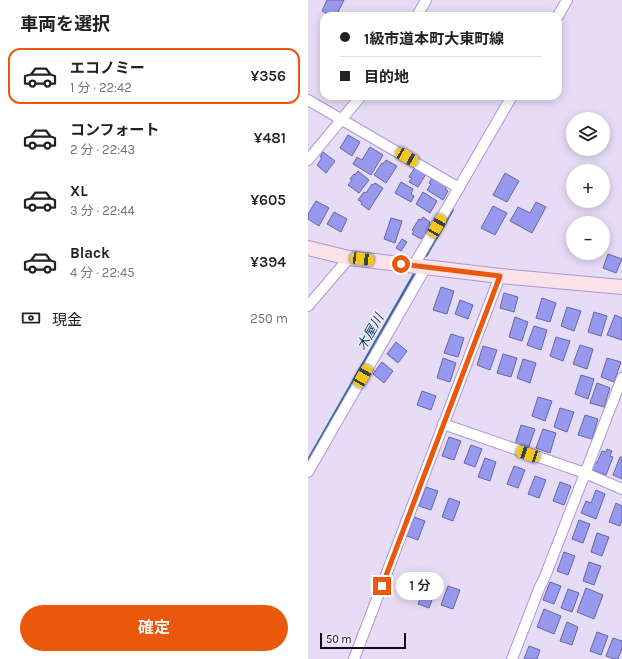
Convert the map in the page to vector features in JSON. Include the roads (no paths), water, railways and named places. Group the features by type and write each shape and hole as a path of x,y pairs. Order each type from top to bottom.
{"street":[{"path":"418,12 426,0"},
{"path":"560,12 567,0"},
{"path":"308,100 459,188"},
{"path":"308,160 358,100"},
{"path":"308,472 420,266 459,188 510,100"},
{"path":"308,248 349,258 500,276 622,286"},
{"path":"308,306 349,258"},
{"path":"354,659 500,276"},
{"path":"512,659 622,378"},
{"path":"443,424 585,474 622,489"}],"waterway":[{"name":"木屋川","path":"426,255 452,210"},
{"name":"木屋川","path":"308,461 414,275"}]}
